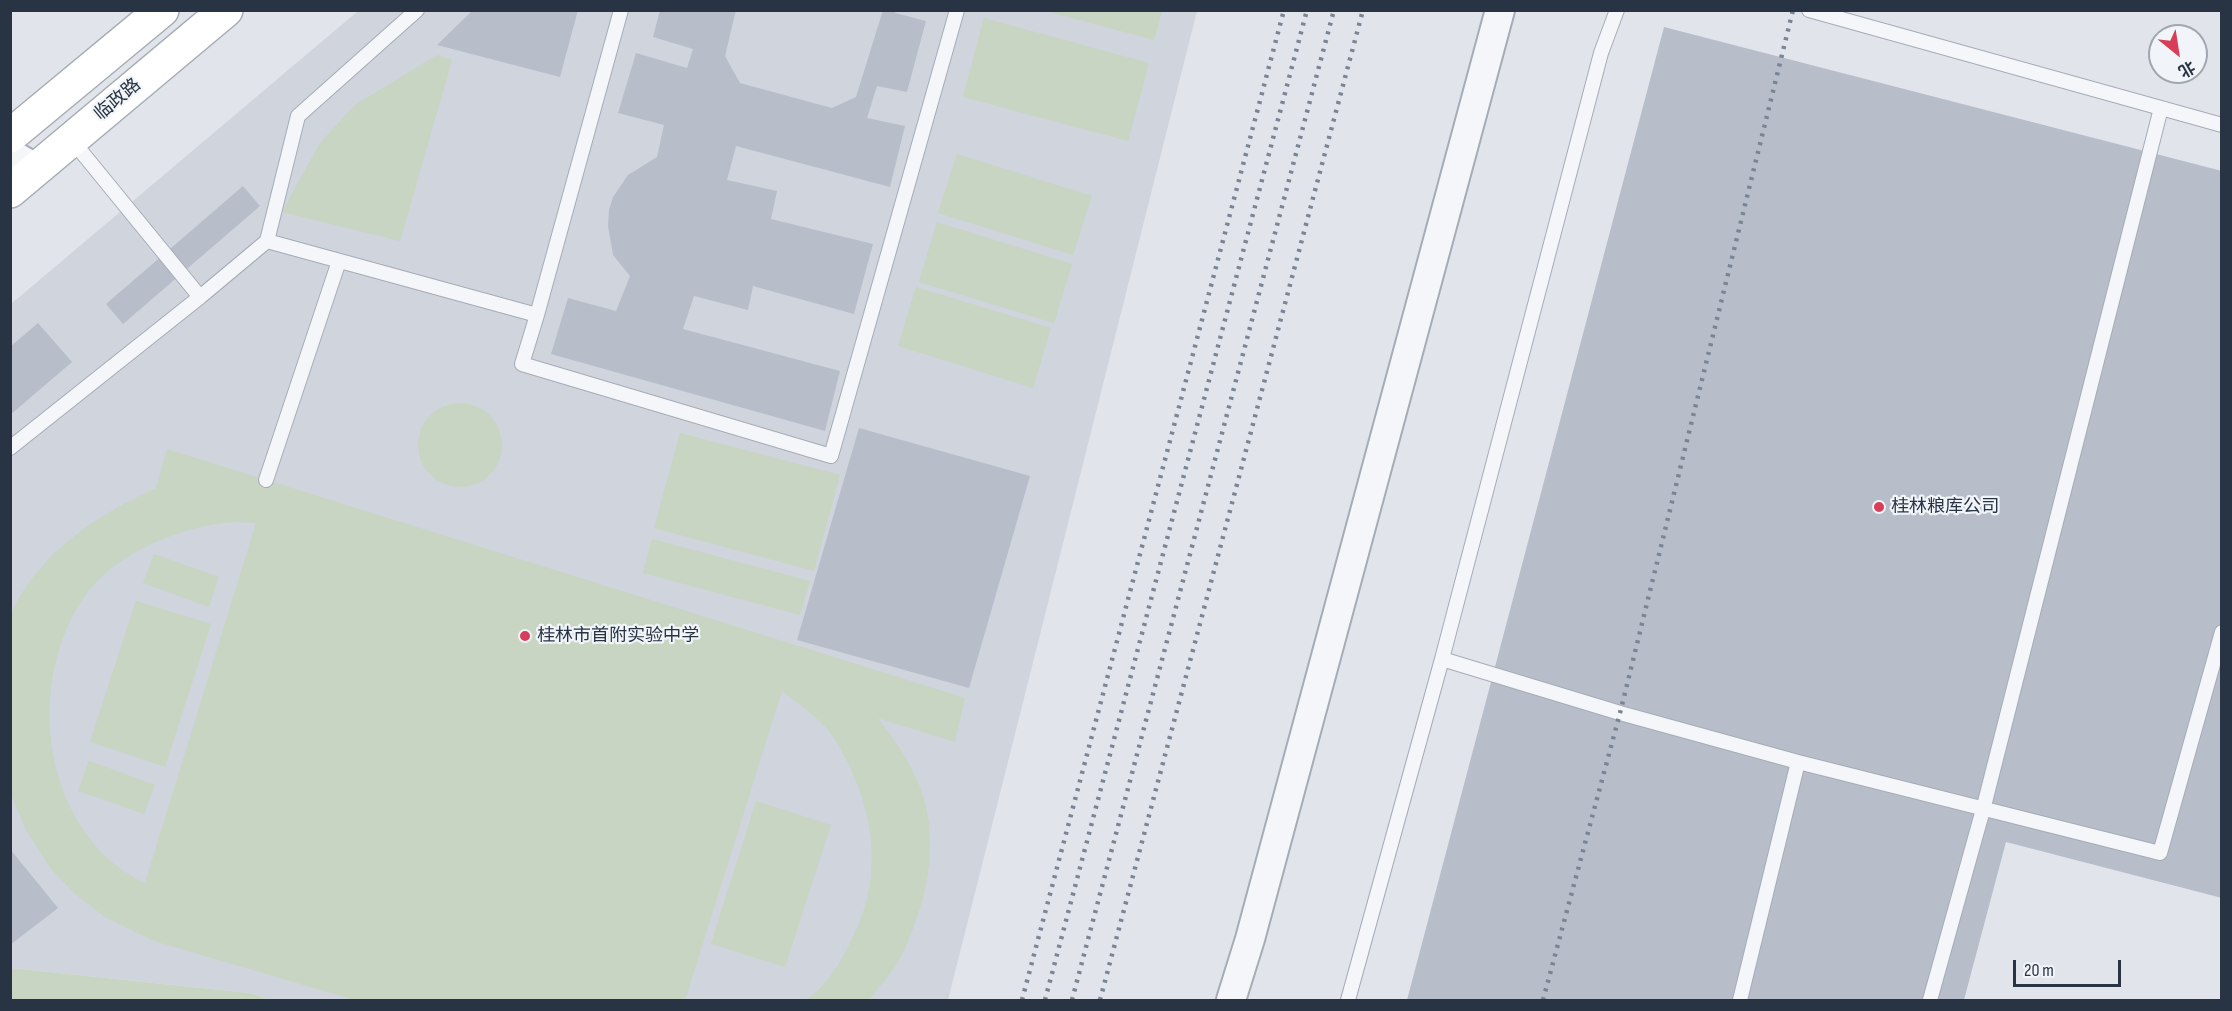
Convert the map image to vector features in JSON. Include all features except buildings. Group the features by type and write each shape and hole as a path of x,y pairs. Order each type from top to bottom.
{"main road":[{"path":"10,136 162,10"},
{"name":"临政路","path":"10,191 24,161 71,139 226,10"}],"street":[{"path":"1231,1000 1256,916 1500,10"}],"lane":[{"path":"10,448 201,297 267,241 298,116 417,10"},
{"path":"621,10 522,364 831,456 957,10"},
{"path":"1348,1000 1442,659 1601,53 1617,10"},
{"path":"1809,10 2222,125"},
{"path":"1930,1000 1984,806 2161,108"},
{"path":"71,139 201,297"},
{"path":"267,241 537,315"},
{"path":"266,480 339,261"},
{"path":"1442,659 1620,713 1798,762 1984,806 2160,853 2222,632"},
{"path":"1740,1000 1798,762"}],"shaded area":[{"name":"桂林市首附实验中学","path":"358,11 1197,11 948,1000 272,1000 249,993 11,968 11,304"}],"green space":[{"path":"1162,10 1154,40 1046,11"},
{"path":"984,18 1149,63 1128,141 963,97"},
{"path":"437,55 452,60 400,241 282,212 320,143 355,105"},
{"path":"957,154 1092,196 1073,255 938,213"},
{"path":"937,222 1072,264 1054,323 919,282"},
{"path":"916,287 1051,328 1033,388 898,346"},
{"path":"460,403 483,410 495,422 502,445 495,468 483,480 460,487 437,480 425,468 418,445 425,422 437,410"},
{"path":"680,433 840,475 814,571 654,528"},
{"path":"167,449 965,698 955,742 878,718 912,769 920,788 930,831 928,876 923,898 896,965 869,1000 806,1000 818,991 834,971 859,925 867,898 872,847 861,795 838,744 820,721 782,691 685,1000 355,1000 154,941 105,917 75,894 51,869 25,828 11,794 10,616 36,574 71,539 112,511 156,488","holes":["235,522 256,523 145,883 110,861 83,830 64,794 53,753 50,711 54,668 67,629 87,593 116,565 154,543 195,528"]},
{"path":"652,539 810,581 800,615 643,573"},
{"path":"154,554 219,577 209,607 143,583"},
{"path":"136,601 211,624 165,767 90,742"},
{"path":"89,761 155,785 144,814 78,791"},
{"path":"756,801 831,825 785,967 711,944"},
{"path":"11,968 249,993 272,1000 11,1000"}],"railway":[{"path":"1022,1000 1284,10"},
{"path":"1045,1000 1307,10"},
{"path":"1072,1000 1334,10"},
{"path":"1100,1000 1363,10"},
{"path":"1543,1000 1620,713 1793,10"}],"place":[{"name":"桂林粮库公司","path":"1879,507"},
{"name":"桂林市首附实验中学","path":"525,636"}]}
